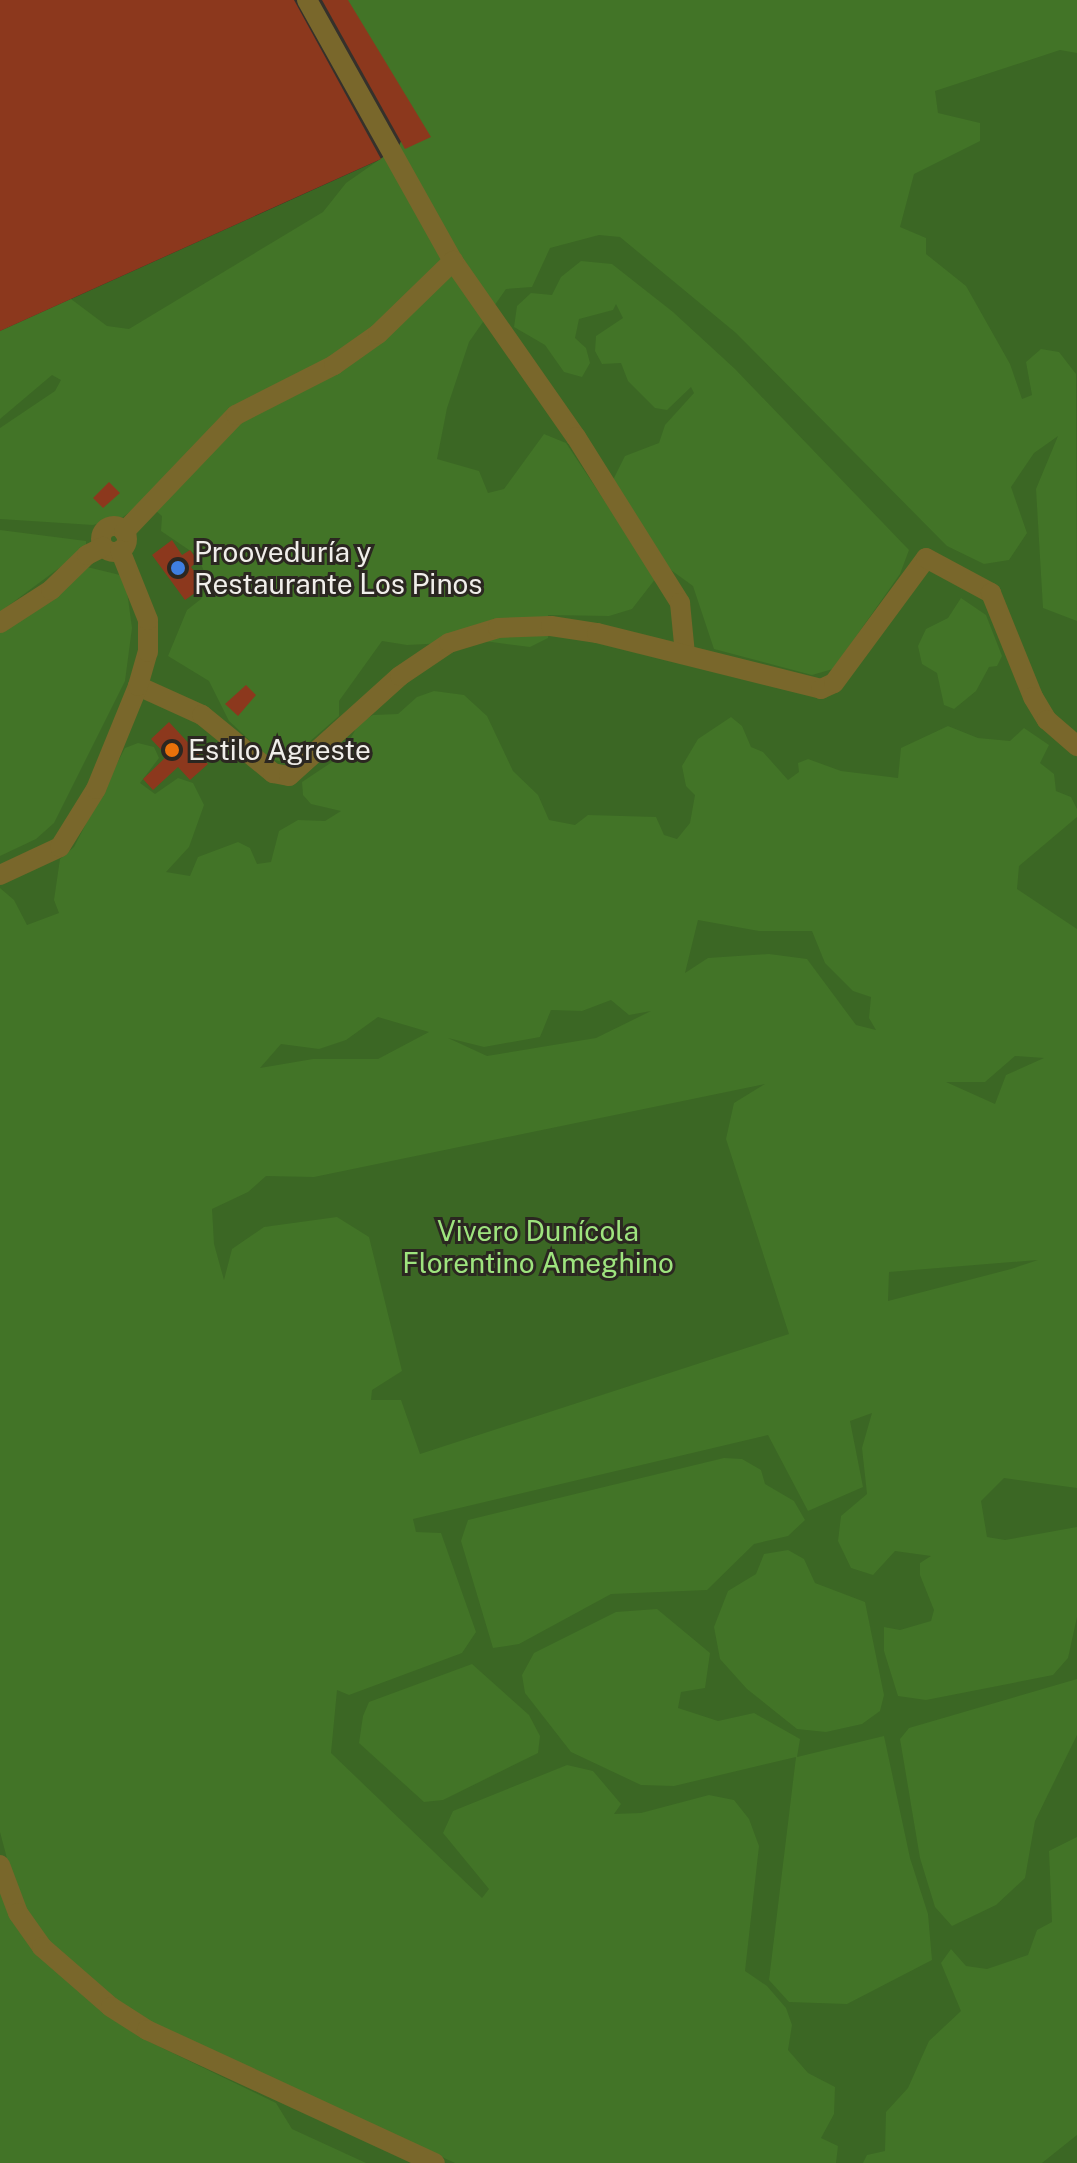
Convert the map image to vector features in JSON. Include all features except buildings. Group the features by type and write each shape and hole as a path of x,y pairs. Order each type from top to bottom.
{"lane":[{"path":"307,0 453,261 576,437 680,603 685,654"},
{"path":"0,623 51,590 87,555 116,543 236,415 334,365 378,334 422,297 453,261"},
{"path":"0,875 60,847 96,789 138,686 148,652 148,620 116,543"},
{"path":"138,686 202,715 273,773 289,776 400,676 449,643 498,628 551,626 685,654 821,689 834,683 926,558 991,593 1033,697 1047,720 1077,746"},
{"path":"0,1865 18,1913 42,1947 111,2007 147,2030 435,2163"}],"green space":[{"path":"332,0 1077,0 1077,53 1060,50 935,91 938,113 980,123 980,141 914,174 900,227 926,238 926,254 966,286 1010,364 1022,399 1032,395 1026,362 1041,349 1059,352 1076,374 1077,621 1043,608 1036,489 1058,436 1034,453 1011,487 1027,533 1009,560 984,564 947,546 736,333 620,237 599,235 550,248 532,287 506,289 469,342 447,408 437,459 479,471 488,493 504,489 544,434 566,443 656,578 632,609 609,616 548,615 548,638 530,647 484,641 407,645 382,641 339,701 339,716 285,763 269,758 229,721 209,681 168,656 187,610 201,599 208,582 198,556 161,531 162,516 144,501 123,517 93,525 0,519 0,428 55,391 61,380 52,375 0,419 0,331 71,299 107,326 129,329 323,212 346,183 399,146 403,136"},
{"name":"Vivero Dunícola Florentino Ameghino","path":"1077,0 1077,2163 0,2163 0,331 430,137"},
{"path":"581,261 612,264 673,312 735,369 909,550 900,574 833,669 812,675 714,649 693,586 664,565 613,480 625,456 659,443 665,425 694,393 691,387 667,410 655,408 628,381 621,363 602,364 595,351 596,336 623,318 616,304 613,310 579,319 575,338 586,348 590,363 582,377 564,372 545,345 514,327 517,306 531,293 552,295 561,277"},
{"path":"0,530 86,541 86,548 0,612"},
{"path":"87,567 120,575 127,591 132,628 125,681 54,823 36,839 0,856 0,629"},
{"path":"961,598 986,615 1002,656 997,666 989,667 976,691 954,709 944,705 937,673 922,664 918,646 926,629 948,618"},
{"path":"434,691 464,695 487,716 513,771 538,795 549,820 575,825 588,815 656,817 664,835 677,839 690,823 695,795 686,786 682,766 698,739 731,717 742,726 751,747 763,752 788,780 799,772 798,763 808,759 841,771 898,778 901,748 948,726 978,738 1010,741 1024,728 1049,745 1040,763 1054,774 1056,791 1071,797 1077,809 1077,817 1019,866 1017,889 1077,929 1077,1488 1004,1478 981,1501 987,1537 1005,1540 1077,1527 1077,1617 1068,1658 1053,1675 926,1700 898,1696 884,1651 884,1627 900,1630 931,1621 934,1610 920,1575 920,1563 931,1556 895,1551 873,1575 851,1568 838,1541 841,1516 867,1494 862,1448 872,1413 850,1421 863,1487 808,1511 768,1435 413,1519 416,1532 441,1533 476,1632 462,1653 349,1695 337,1690 331,1753 482,1898 489,1889 443,1833 453,1811 567,1765 593,1771 621,1804 614,1814 641,1813 709,1795 734,1800 749,1819 759,1846 745,1971 767,1986 786,2008 792,2025 788,2050 808,2073 835,2087 834,2114 821,2138 838,2146 836,2163 455,2163 160,2028 114,2000 68,1965 27,1915 9,1866 0,1832 0,888 14,900 27,925 59,913 54,900 60,859 74,847 125,748 138,743 154,747 159,758 140,783 155,794 178,778 193,783 204,805 189,847 166,872 190,876 198,857 238,842 250,848 257,864 271,862 279,831 298,820 325,821 341,811 311,804 303,795 302,782 341,756 359,723 373,715 398,714 417,697","holes":["698,920 759,931 812,931 825,963 853,991 871,997 869,1018 876,1030 856,1025 807,959 769,954 708,958 685,973","611,1000 629,1015 651,1011 596,1038 487,1056 448,1038 484,1047 540,1037 551,1010 582,1011","378,1017 429,1032 378,1059 313,1059 260,1068 281,1044 319,1049 346,1040","1015,1056 1044,1058 1006,1075 995,1104 946,1082 985,1082","765,1084 734,1103 726,1139 789,1334 420,1454 401,1400 371,1400 372,1390 402,1371 369,1237 337,1217 264,1227 232,1249 224,1280 214,1244 212,1209 248,1192 266,1176 314,1177","1038,1260 1011,1269 888,1301 889,1272"]},
{"path":"724,1458 742,1459 761,1470 765,1484 794,1501 805,1520 788,1536 754,1544 707,1590 611,1594 519,1644 493,1648 461,1541 468,1520"},
{"path":"788,1550 804,1559 815,1583 865,1602 884,1695 880,1711 862,1724 826,1732 797,1729 747,1689 720,1659 714,1627 728,1591 756,1574 764,1554"},
{"path":"657,1609 710,1653 705,1688 681,1692 678,1708 718,1721 754,1713 800,1739 797,1757 884,1736 910,1858 928,1914 932,1960 847,2004 789,2002 769,1980 796,1757 674,1786 641,1785 571,1752 525,1693 522,1675 534,1653 616,1612"},
{"path":"472,1664 529,1715 540,1736 538,1753 443,1800 424,1802 359,1743 363,1716 369,1702"},
{"path":"1077,1679 1077,1735 1035,1821 1025,1878 996,1905 952,1926 935,1907 920,1858 900,1739 909,1728"},
{"path":"1077,1837 1077,2135 1042,2163 863,2163 867,2155 885,2151 886,2112 908,2088 929,2041 961,2011 941,1963 951,1949 966,1966 987,1969 1028,1955 1037,1930 1052,1922 1049,1851"},
{"path":"0,1883 33,1948 106,2014 150,2042 276,2103 292,2129 366,2163 0,2163"}],"place":[{"name":"Prooveduría y Restaurante Los Pinos","path":"178,568"},
{"name":"Estilo Agreste","path":"172,750"}]}
